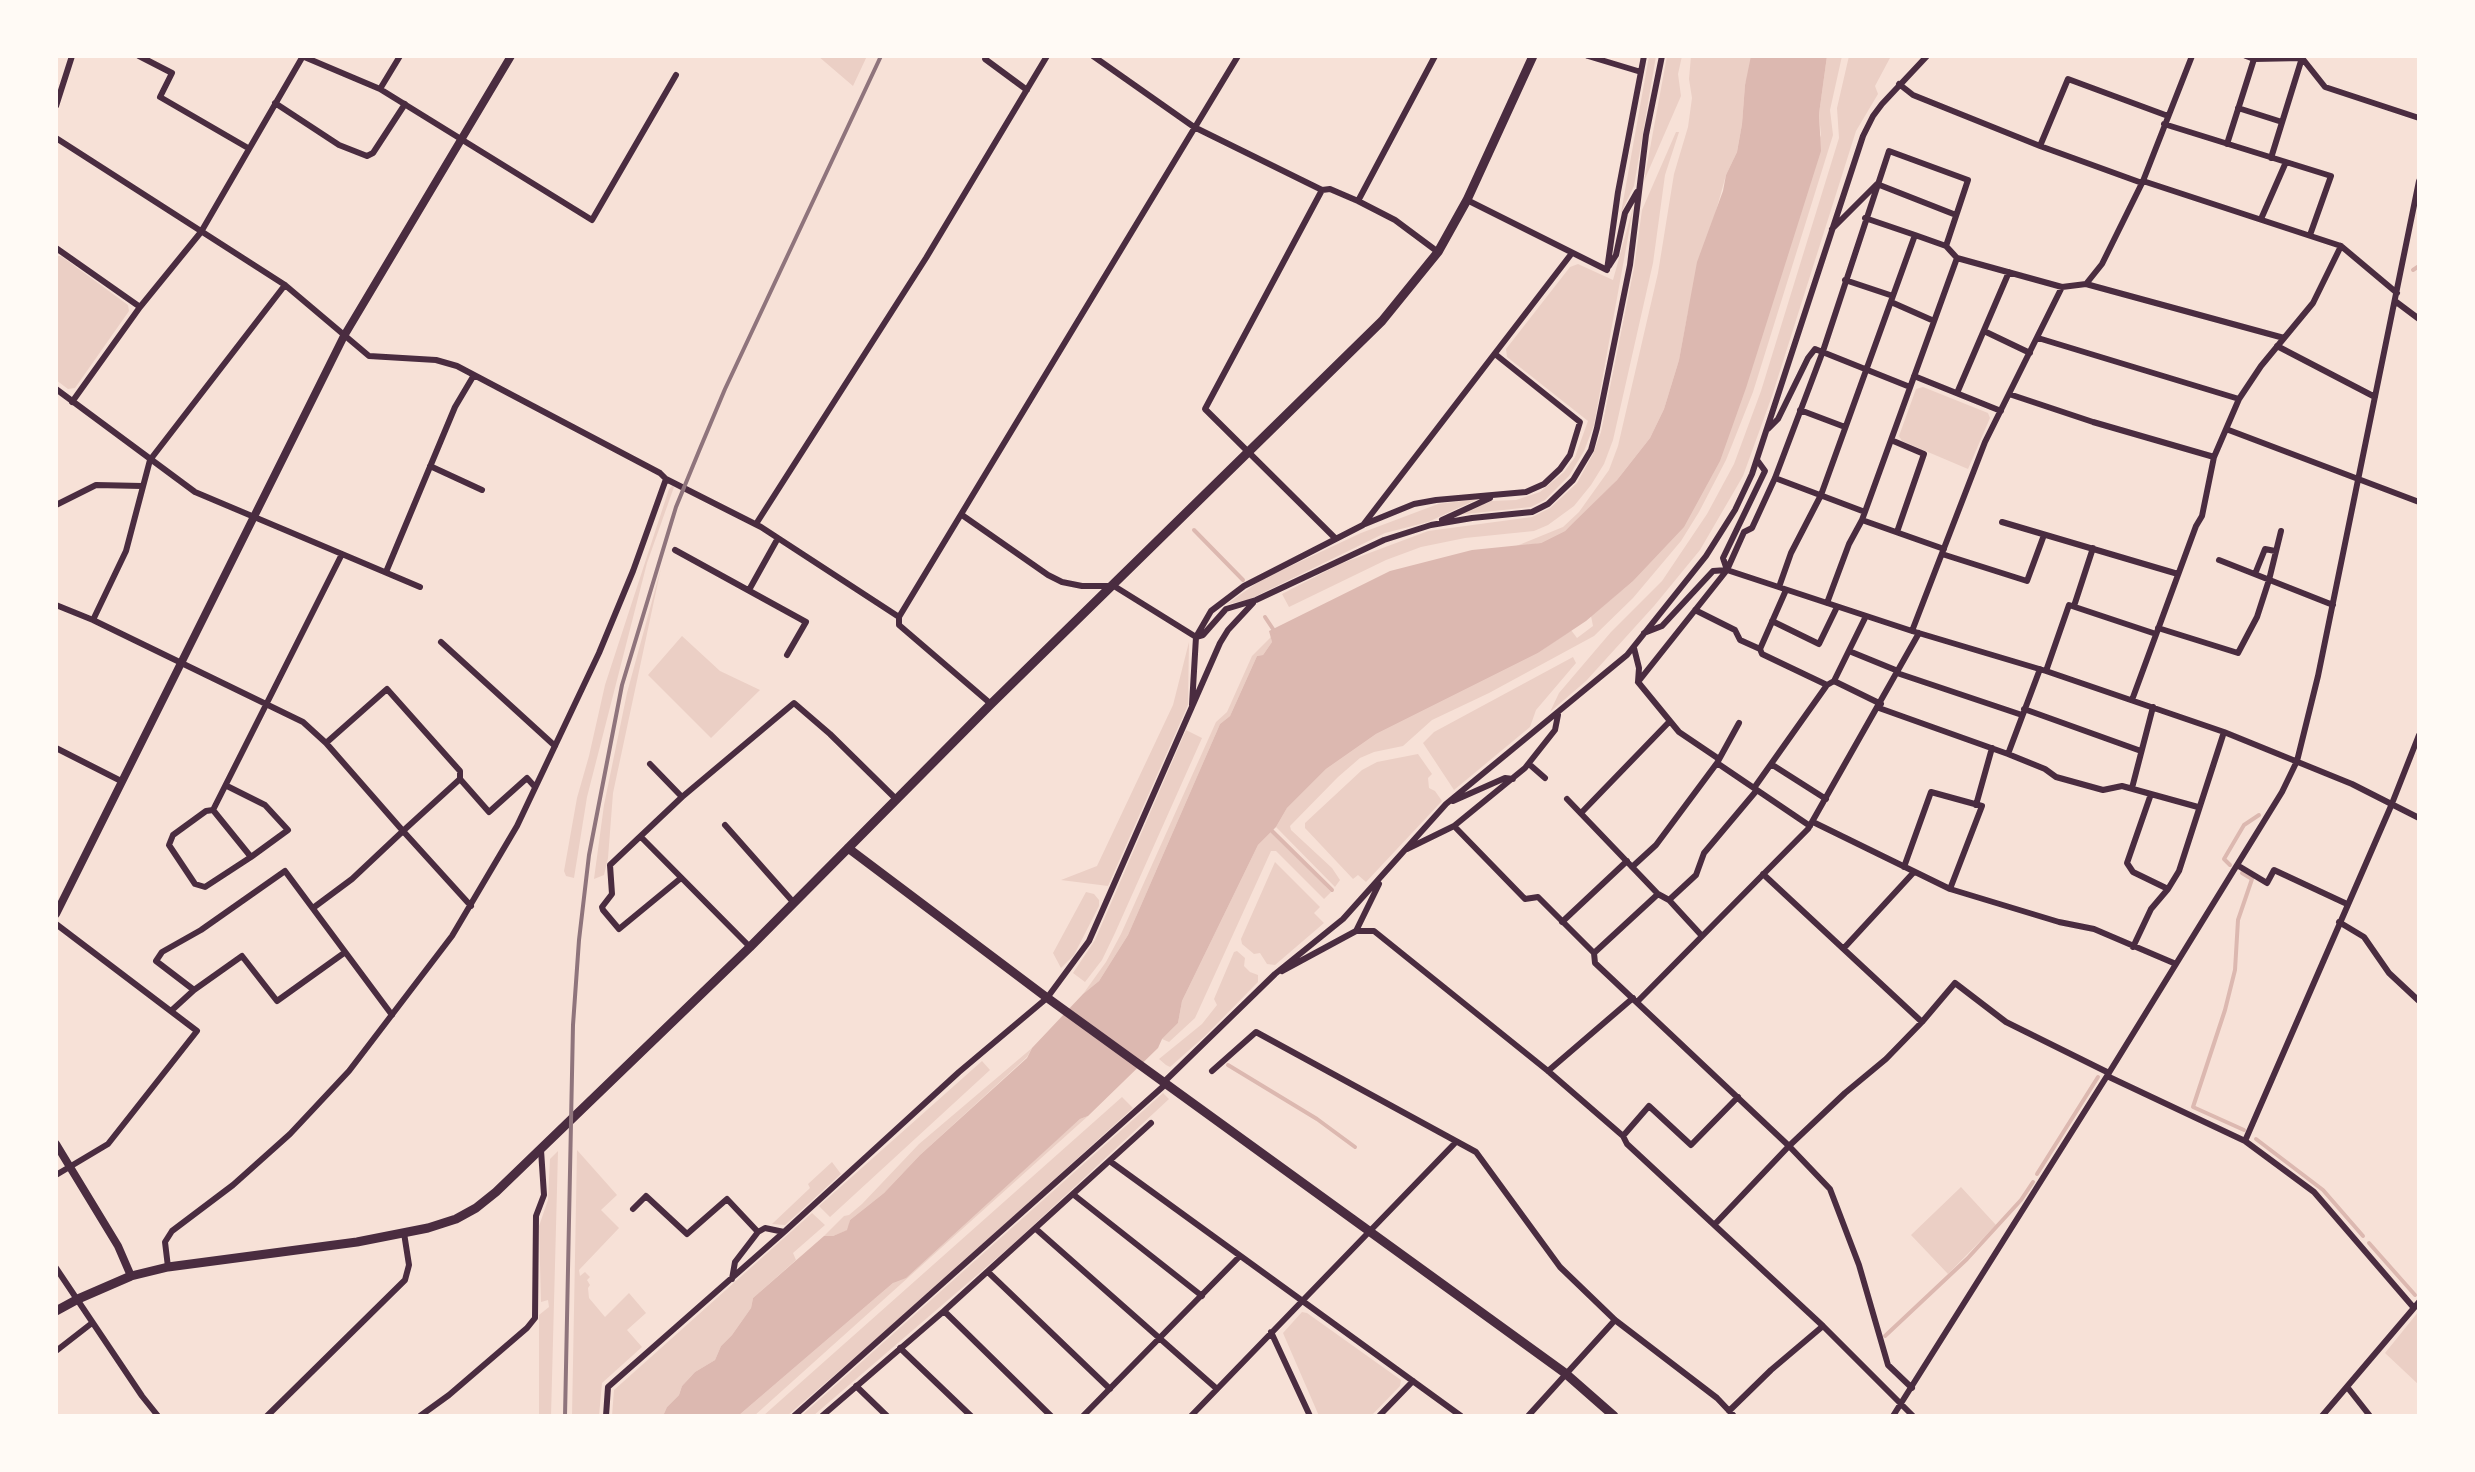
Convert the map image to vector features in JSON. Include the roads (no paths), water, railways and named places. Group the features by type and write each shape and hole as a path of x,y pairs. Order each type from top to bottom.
{"main road":[{"path":"56,1311 131,1276 168,1267 404,1233 456,1219 476,1208 541,1150 750,947 991,704 1382,321 1438,252 1467,200 1533,56"},
{"path":"848,848 1050,1000 1565,1373 1614,1416"}],"street":[{"path":"56,106 72,56"},
{"path":"139,56 172,73 160,97 248,148"},
{"path":"72,402 140,307 201,232 302,56 380,89 592,220 676,75"},
{"path":"380,89 400,56"},
{"path":"56,914 344,336 511,56"},
{"path":"986,56 985,59 1027,90"},
{"path":"756,524 912,281 1047,56"},
{"path":"1093,56 1194,127 1322,190 1330,189 1358,201 1395,220 1438,252"},
{"path":"991,704 899,625 899,617 1238,56"},
{"path":"1358,201 1435,56"},
{"path":"1588,56 1641,72"},
{"path":"1607,270 1618,192 1644,56"},
{"path":"1431,525 1532,512 1548,504 1573,480 1591,450 1630,265 1646,135 1662,56"},
{"path":"794,1416 1164,1081 1275,974 1343,919 1446,804 1532,732 1559,714 1634,648 1706,556 1735,510 1757,460 1868,126 1899,84 1927,56"},
{"path":"2086,284 2102,264 2142,182 2192,56"},
{"path":"2246,56 2254,59 2302,58"},
{"path":"2302,58 2325,87 2419,118"},
{"path":"2271,158 2302,58"},
{"path":"2227,144 2254,59"},
{"path":"2040,146 2068,79 2227,144 2331,176 2310,235"},
{"path":"1899,84 1913,95 2040,146 2341,246 2419,319"},
{"path":"275,103 339,145 367,156 373,153 405,104"},
{"path":"2238,108 2282,122"},
{"path":"56,138 285,285 369,356 436,360 457,366 756,524 899,617"},
{"path":"1638,682 1727,570 1744,532 1752,528 1775,478 1823,351 1889,151 1968,180 1946,246"},
{"path":"2261,219 2286,162"},
{"path":"1893,1416 2108,1075 2282,792 2297,761 2333,605 2419,181"},
{"path":"1831,230 1877,184"},
{"path":"1877,184 1956,215"},
{"path":"1607,270 1616,255 1625,213 1639,189"},
{"path":"1322,190 1205,409 1335,538"},
{"path":"1467,200 1607,270"},
{"path":"1865,218 1946,246 1957,258 2062,287 2086,284 2284,338"},
{"path":"1760,649 1772,621 1791,553 1821,495 1915,235"},
{"path":"2132,700 2202,516 2214,457 2239,399 2313,303 2341,246"},
{"path":"56,248 140,307"},
{"path":"1363,525 1572,253"},
{"path":"1827,603 1849,544 1862,520 1957,258"},
{"path":"1957,393 2009,272"},
{"path":"1845,280 1892,299 1934,321"},
{"path":"93,620 126,551 150,460 285,285"},
{"path":"1548,1071 1635,1000 1811,824 1898,672 1985,442 2062,287"},
{"path":"1984,331 2030,353"},
{"path":"2038,338 2239,399"},
{"path":"2277,346 2375,397"},
{"path":"1766,430 1778,419 1815,349 1910,387"},
{"path":"1192,708 1196,637 1211,611 1244,586 1335,538 1414,504 1526,492 1544,484 1570,455 1580,422 1495,354"},
{"path":"386,572 455,407 474,375"},
{"path":"1914,376 2001,411"},
{"path":"56,389 195,492 420,587"},
{"path":"2009,394 2214,457"},
{"path":"1800,410 1845,427"},
{"path":"2226,429 2419,502"},
{"path":"1891,440 1924,454 1897,532"},
{"path":"1727,570 1723,558 1765,471 1757,460"},
{"path":"430,466 482,490"},
{"path":"1775,478 1865,512"},
{"path":"168,1267 165,1242 172,1231 233,1185 290,1134 366,1052 471,906 517,826 605,640 666,479"},
{"path":"56,505 96,485 142,486"},
{"path":"962,515 1062,582 1082,586 1114,586 1196,637 1203,635 1226,609 1256,600 1384,540 1431,525 1495,496"},
{"path":"1862,520 2027,581 2044,535"},
{"path":"2002,522 2178,574"},
{"path":"2008,754 2069,605 2238,653 2257,617 2281,531"},
{"path":"749,590 778,538"},
{"path":"2074,606 2093,548"},
{"path":"2255,574 2265,549 2275,551"},
{"path":"675,550 806,622 787,655"},
{"path":"213,810 342,554"},
{"path":"2219,560 2333,605"},
{"path":"1643,634 1662,626 1713,571 1727,570 2043,670 2224,732 2352,784 2419,818"},
{"path":"606,1416 608,1387 732,1279 942,1087 1050,1000 1089,941 1220,643 1256,600"},
{"path":"56,605 93,620 313,729 471,906"},
{"path":"1772,621 1819,644 1837,607"},
{"path":"1695,610 1735,630 1740,640 1760,649 1762,654 1880,706 2045,769 2056,777 2103,790 2122,786 2132,788 2198,807"},
{"path":"1669,900 1696,875 1704,853 1756,789 1831,683 1866,616"},
{"path":"441,642 555,746"},
{"path":"1634,648 1639,668 1638,682 1679,732 1756,789 1811,824 1950,889 2059,922 2094,929 2176,964"},
{"path":"1849,651 1898,672 2141,751"},
{"path":"326,743 387,689 460,771 460,779 489,812 527,778 535,787"},
{"path":"681,878 619,929 602,907 612,894 610,865 682,797 794,703 896,799"},
{"path":"2132,788 2153,707"},
{"path":"1403,851 1454,826 1513,779 1555,730 1559,714"},
{"path":"1582,812 1670,721"},
{"path":"1562,922 1629,864 1656,845 1718,761 1739,723"},
{"path":"2133,947 2151,909 2179,871 2224,732"},
{"path":"2245,1141 2419,735"},
{"path":"56,748 121,781"},
{"path":"1976,805 1992,748"},
{"path":"650,764 682,797"},
{"path":"1529,764 1545,778"},
{"path":"1771,764 1826,799"},
{"path":"1446,804 1505,778 1513,779"},
{"path":"313,908 352,879 460,779"},
{"path":"213,810 206,811 173,835 169,845 195,884 205,887 288,830 265,805 227,786"},
{"path":"1904,867 1931,792 1982,806 1950,889"},
{"path":"2151,794 2127,863 2133,872 2168,889"},
{"path":"1567,799 1702,936"},
{"path":"213,810 251,857"},
{"path":"725,825 794,903"},
{"path":"1454,826 1525,899 1538,897 1594,953 1595,963 1789,1146 1830,1189 1859,1265 1888,1365 1912,1388"},
{"path":"641,837 750,947"},
{"path":"2237,865 2267,883 2274,870 2347,904"},
{"path":"194,990 156,961 162,952 201,930 285,871 392,1015"},
{"path":"1844,948 1914,872"},
{"path":"1763,874 1922,1022"},
{"path":"1356,931 1380,879"},
{"path":"1594,953 1658,894"},
{"path":"2339,922 2364,937 2389,973 2419,1001"},
{"path":"56,924 197,1031 108,1144 56,1175"},
{"path":"1275,974 1356,931 1374,931 1548,1071 1623,1136 1627,1144 1823,1326 1913,1416"},
{"path":"171,1011 194,990 242,956 277,1001 344,953"},
{"path":"1715,1224 1789,1146 1886,1059 1955,983 2006,1022 2245,1141 2314,1192 2416,1305 2322,1416"},
{"path":"1212,1071 1256,1032 1476,1152 1560,1267 1615,1320 1717,1398 1731,1413 1771,1370 1823,1326"},
{"path":"1623,1136 1649,1106 1691,1145 1738,1097"},
{"path":"822,1416 988,1272 1151,1123"},
{"path":"1191,1416 1456,1142"},
{"path":"56,1144 118,1246 131,1276"},
{"path":"420,1416 516,1338 535,1318 536,1216 544,1195 541,1150"},
{"path":"1111,1162 1461,1416"},
{"path":"1074,1195 1202,1296"},
{"path":"633,1209 646,1196 687,1234 727,1199 758,1232"},
{"path":"732,1279 735,1262 758,1232 765,1228 784,1232"},
{"path":"1036,1229 1217,1389"},
{"path":"267,1416 405,1280 409,1265 404,1233"},
{"path":"1083,1416 1240,1256"},
{"path":"56,1268 158,1416"},
{"path":"988,1272 1110,1389"},
{"path":"944,1311 1051,1416"},
{"path":"1528,1416 1615,1320"},
{"path":"56,1351 92,1323"},
{"path":"1271,1332 1310,1416"},
{"path":"900,1348 971,1416"},
{"path":"1379,1416 1413,1381"},
{"path":"856,1386 887,1416"},
{"path":"2348,1388 2370,1416"}],"waterway":[{"path":"2413,270 2419,266"},
{"path":"1194,530 1243,580"},
{"path":"1265,617 1275,632"},
{"path":"2230,865 2224,859 2244,825 2259,815"},
{"path":"1271,830 1332,890"},
{"path":"2242,873 2252,879 2238,920 2235,970 2193,1107 2244,1130"},
{"path":"1228,1065 1317,1119 1355,1147"},
{"path":"2037,1174 2098,1077"},
{"path":"2256,1139 2323,1190 2363,1236"},
{"path":"1885,1336 1967,1259 2021,1200 2033,1182"},
{"path":"2369,1243 2415,1295"}],"railway":[{"path":"565,1416 573,1025 579,940 589,855 622,685 676,507 699,451 881,56"}]}
